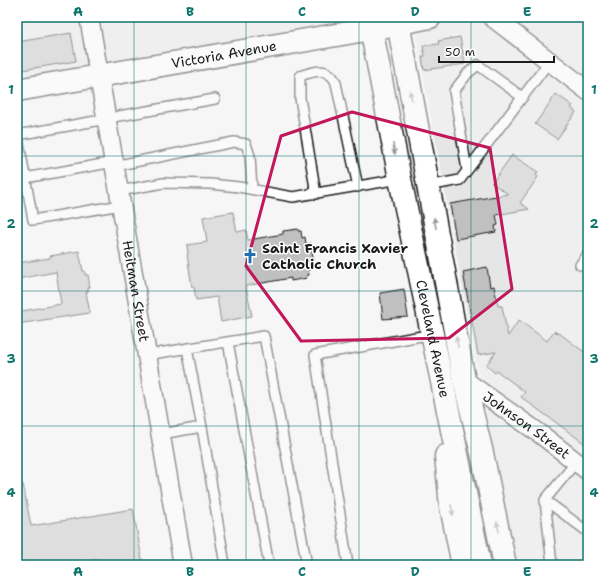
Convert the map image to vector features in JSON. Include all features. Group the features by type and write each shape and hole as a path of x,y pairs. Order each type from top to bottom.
{"main road":[{"name":"Victoria Avenue","path":"17,90 99,76 370,23 430,17"},
{"name":"Cleveland Avenue","path":"397,20 464,380 482,453 505,565"},
{"name":"Cleveland Avenue","path":"370,23 400,179 480,565"},
{"path":"439,370 447,471 463,565"}],"street":[{"name":"Heitman Street","path":"89,17 183,565"},
{"path":"492,17 588,91"},
{"name":"Johnson Street","path":"464,380 539,433 582,466"}],"lane":[{"path":"428,186 460,180 549,62"},
{"path":"467,170 454,91 468,73 478,65 522,97"},
{"path":"316,194 300,98 300,76 315,71 328,73 334,77 358,187"},
{"path":"215,99 17,134 33,220 120,198 163,183 210,184 252,189 292,197 400,179"},
{"path":"25,178 114,164 234,142 246,144 250,156 252,189"},
{"path":"580,265 588,254"},
{"path":"348,565 315,355 433,334"},
{"path":"146,355 264,336 307,565"},
{"path":"228,342 269,565"},
{"path":"187,348 225,565"},
{"path":"161,434 202,427"},
{"path":"545,500 582,466"},
{"path":"545,500 588,532"},
{"path":"545,500 552,565"}],"highlighted area":[{"path":"352,112 490,148 512,289 449,338 301,341 246,266 281,136"}],"shaded area":[{"path":"17,17 80,17 90,69 17,81"},
{"path":"97,17 339,17 340,25 105,66"},
{"path":"478,17 588,102 588,460 480,382 415,29"},
{"path":"505,17 588,17 588,80"},
{"path":"485,406 588,481 588,565 515,565"}],"building":[{"path":"71,33 76,61 17,71 17,42"},
{"path":"460,37 465,64 424,70 422,57 425,56 423,46 439,44 438,41"},
{"path":"556,94 573,106 571,108 576,112 557,139 535,124"},
{"path":"512,155 538,172 536,175 538,177 520,203 529,209 496,215 498,225 495,226 496,232 456,239 450,204 508,194 492,183"},
{"path":"233,212 237,232 246,230 248,240 283,234 283,231 298,229 298,231 301,231 302,238 305,237 306,244 311,243 313,260 309,261 310,268 308,268 309,275 306,276 307,278 291,281 291,278 246,286 252,316 221,322 217,297 196,300 194,287 192,287 187,245 207,242 203,217"},
{"path":"79,251 83,271 85,271 85,275 88,275 90,287 88,288 88,292 86,292 90,313 17,324 17,312 61,304 56,272 17,279 17,263 50,258 50,256"},
{"path":"487,267 490,287 494,286 498,306 502,306 508,336 519,320 547,341 554,331 559,333 588,355 588,446 521,397 525,392 497,371 495,373 486,365 496,352 478,355 463,272"},
{"path":"404,289 408,317 383,319 380,293"},
{"path":"17,484 23,484 31,526 133,509 143,565 101,565 100,559 66,565 19,565 17,551"}],"place":[{"name":"Saint Francis Xavier Catholic Church","path":"250,256"}]}
